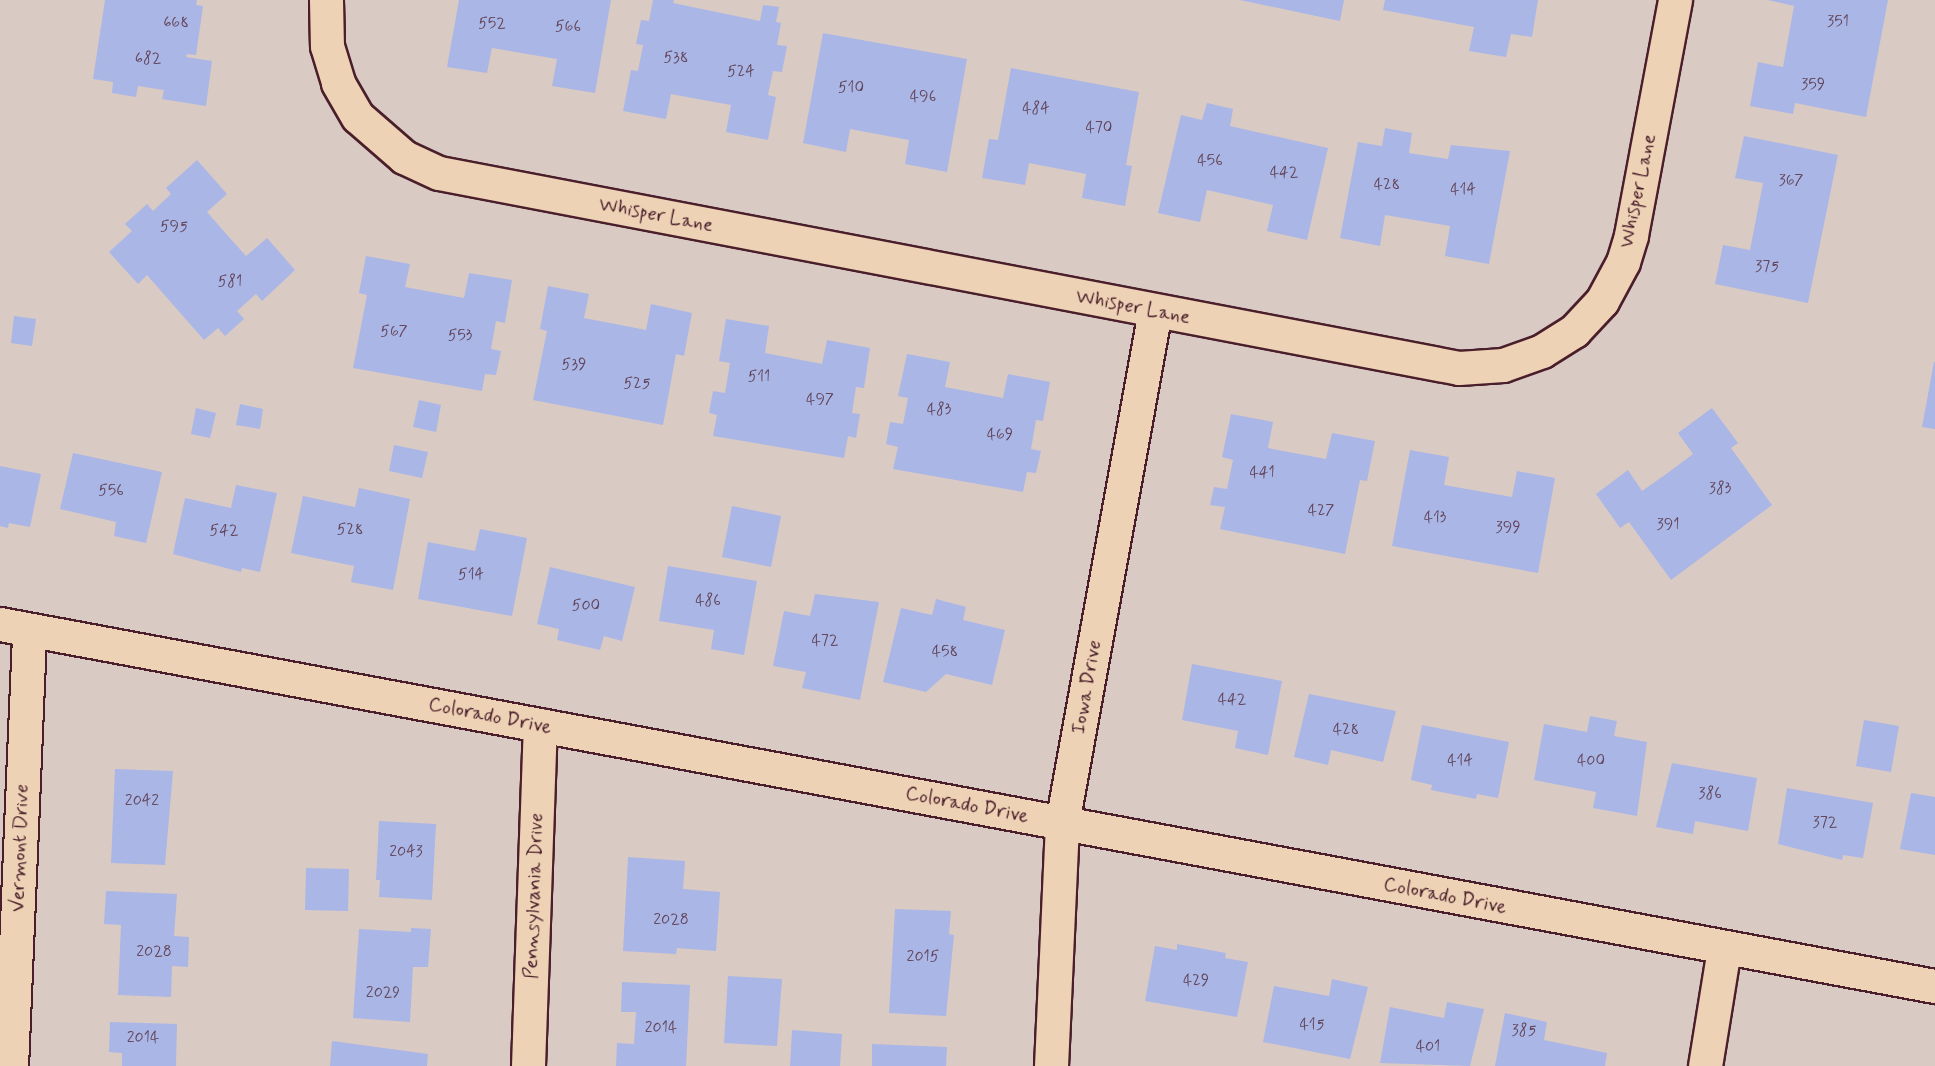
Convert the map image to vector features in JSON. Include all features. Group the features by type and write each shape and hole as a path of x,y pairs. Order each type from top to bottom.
{"street":[{"name":"Whisper Lane","path":"326,0 327,46 338,83 358,117 404,157 440,173 1459,368 1503,365 1542,351 1574,331 1602,301 1623,262 1675,0"},
{"name":"Iowa Drive","path":"1051,1066 1062,823 1155,311"},
{"name":"Colorado Drive","path":"15,627 1724,949 1935,986"},
{"name":"Vermont Drive","path":"11,1066 15,627"},
{"name":"Pennsylvania Drive","path":"528,1066 540,725"},
{"path":"1704,1066 1724,949"}],"building":[{"path":"105,0 197,0 196,5 203,6 196,55 187,54 186,57 212,61 206,106 162,99 164,90 138,86 136,97 112,93 113,82 93,79"},
{"path":"459,0 611,0 595,93 552,86 557,59 492,48 487,73 447,67"},
{"path":"653,0 674,0 673,3 760,21 763,5 779,7 776,22 781,23 777,45 787,46 782,72 773,71 768,95 776,97 768,140 726,132 731,105 671,94 666,119 623,111 631,70 638,71 643,45 636,44 641,20 649,21"},
{"path":"1240,0 1344,0 1340,21"},
{"path":"1385,0 1538,0 1532,37 1511,34 1506,57 1469,51 1474,27 1383,10"},
{"path":"1768,0 1888,0 1866,117 1795,103 1793,114 1750,106 1758,62 1783,67 1794,6"},
{"path":"823,33 967,59 947,172 905,164 909,140 850,129 846,152 803,143"},
{"path":"1011,68 1139,92 1126,165 1132,166 1125,206 1082,198 1086,174 1029,163 1025,185 982,178 989,139 998,140"},
{"path":"1207,103 1233,109 1230,126 1328,148 1307,240 1267,231 1273,205 1207,190 1200,222 1158,213 1181,115 1202,120"},
{"path":"1385,128 1412,133 1409,153 1448,159 1451,145 1510,151 1489,264 1445,256 1450,226 1385,215 1380,246 1340,238 1358,142 1382,146"},
{"path":"1744,136 1838,155 1808,303 1715,284 1723,245 1750,250 1763,183 1735,178"},
{"path":"197,160 227,194 207,212 228,236 246,256 267,238 295,270 262,301 256,294 237,311 244,319 225,336 218,328 204,340 147,275 138,284 109,252 132,231 125,224 147,204 153,211 171,194 166,188"},
{"path":"366,256 410,264 405,287 464,298 469,273 512,280 505,323 496,321 491,349 501,351 496,375 485,374 482,391 353,368 367,295 359,293"},
{"path":"548,286 589,294 584,318 646,330 651,304 692,313 684,356 676,354 663,425 533,400 547,331 540,329"},
{"path":"14,316 36,319 32,346 11,343"},
{"path":"726,319 769,326 765,353 822,364 827,340 870,348 864,388 856,387 852,413 860,414 856,438 848,436 844,458 713,436 717,415 709,413 713,391 725,393 730,363 719,361"},
{"path":"907,354 950,362 945,387 1003,398 1008,374 1050,382 1043,421 1036,420 1031,449 1041,451 1036,473 1027,472 1023,492 893,469 898,447 886,444 890,422 903,424 908,398 898,396"},
{"path":"1935,362 1935,429 1922,427"},
{"path":"419,400 441,405 436,432 413,427"},
{"path":"240,404 263,409 260,429 236,425"},
{"path":"196,408 216,413 210,438 191,434"},
{"path":"1712,408 1738,443 1731,448 1772,505 1671,580 1629,522 1620,528 1596,494 1628,470 1642,491 1669,472 1693,454 1678,433"},
{"path":"1231,414 1273,422 1268,448 1326,459 1332,433 1375,441 1367,481 1360,480 1345,554 1220,529 1225,507 1210,505 1214,487 1227,489 1233,460 1222,457"},
{"path":"394,445 428,452 422,478 389,471"},
{"path":"1410,450 1449,457 1444,485 1512,497 1517,471 1555,478 1538,573 1392,546"},
{"path":"73,453 162,472 146,543 114,536 116,522 60,509"},
{"path":"0,466 41,474 30,527 9,523 8,528 0,526"},
{"path":"236,485 277,493 260,572 242,568 241,572 173,554 185,498 231,508"},
{"path":"359,488 410,499 393,590 351,582 354,566 291,553 303,496 355,507"},
{"path":"732,506 781,516 771,567 722,557"},
{"path":"480,529 527,538 512,616 418,599 428,542 475,551"},
{"path":"668,566 757,581 744,655 711,649 714,630 659,621"},
{"path":"550,567 635,587 622,641 604,636 600,650 557,640 559,629 537,624"},
{"path":"815,594 879,602 860,700 802,688 806,672 773,666 784,611 810,616"},
{"path":"936,599 966,607 963,620 1005,630 992,685 946,674 926,692 883,682 901,608 932,615"},
{"path":"1192,664 1282,681 1268,755 1235,748 1238,731 1182,720"},
{"path":"1309,694 1396,711 1383,762 1331,750 1328,765 1294,757"},
{"path":"1590,716 1617,721 1614,736 1647,742 1637,816 1593,808 1596,792 1534,780 1544,724 1587,732"},
{"path":"1864,720 1899,726 1891,772 1856,766"},
{"path":"1422,725 1509,742 1498,798 1477,794 1476,799 1431,790 1432,785 1411,780"},
{"path":"1672,763 1757,778 1748,831 1695,821 1693,834 1656,827"},
{"path":"115,769 173,771 165,865 111,863"},
{"path":"1787,788 1873,803 1863,858 1843,855 1842,860 1778,844"},
{"path":"1911,793 1935,797 1935,855 1900,849"},
{"path":"379,821 436,824 432,900 379,897 380,880 376,880"},
{"path":"628,857 685,861 683,889 720,892 716,951 677,948 676,954 623,951"},
{"path":"306,868 349,869 348,911 305,910"},
{"path":"106,891 177,894 174,936 189,937 188,967 172,966 171,997 118,995 121,925 104,924"},
{"path":"895,909 951,911 949,934 954,935 946,1016 889,1013"},
{"path":"411,928 431,929 428,967 413,967 410,1022 353,1018 359,929 411,932"},
{"path":"1177,944 1226,953 1225,958 1248,962 1237,1017 1145,1001 1155,946 1177,950"},
{"path":"728,976 782,979 777,1046 724,1043"},
{"path":"1332,979 1368,987 1350,1059 1263,1042 1274,986 1329,996"},
{"path":"622,982 690,985 686,1066 616,1066 617,1043 634,1044 636,1012 621,1012"},
{"path":"1447,1002 1484,1009 1470,1066 1380,1063 1390,1007 1444,1018"},
{"path":"1505,1013 1547,1022 1544,1040 1607,1053 1605,1066 1495,1066"},
{"path":"110,1022 177,1024 176,1066 122,1066 122,1053 109,1052"},
{"path":"792,1030 842,1034 840,1066 790,1066"},
{"path":"332,1041 428,1054 427,1066 330,1066"},
{"path":"872,1044 947,1047 946,1066 872,1066"}]}
